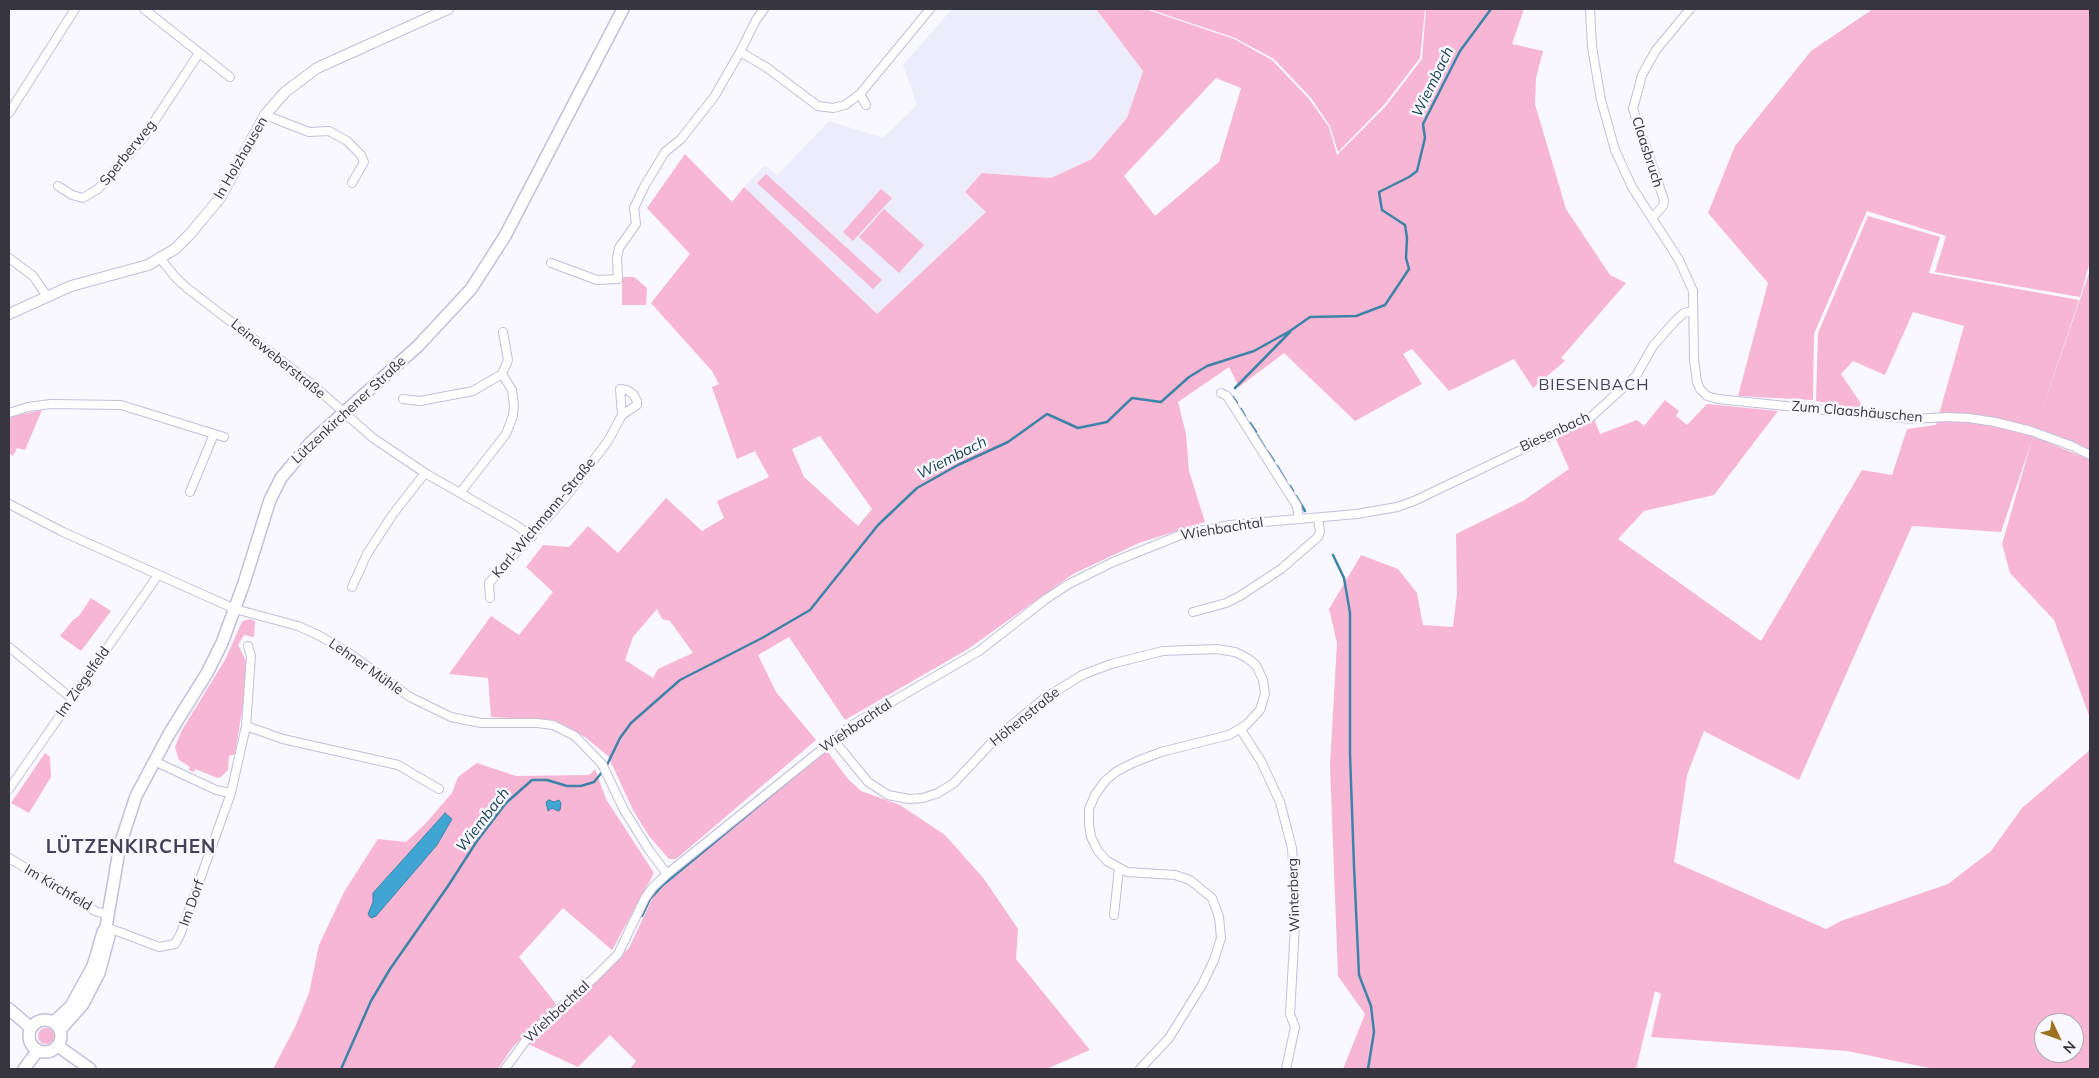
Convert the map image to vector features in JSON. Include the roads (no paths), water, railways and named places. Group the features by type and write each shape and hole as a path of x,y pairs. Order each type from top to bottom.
{"main road":[{"name":"Lützenkirchener Straße","path":"57,1026 81,991 92,966 102,932 106,927 120,845 136,796 154,761 222,644 270,500 281,478 311,442 418,346 460,302 479,278 505,236 623,9"},
{"path":"9,1009 32,1028"},
{"path":"49,1020 57,1026 61,1037 58,1046 49,1051 38,1050 34,1047 30,1038 32,1028 39,1021 49,1020"},
{"path":"58,1046 90,1069"},
{"path":"24,1069 38,1050"}],"street":[{"path":"9,113 75,9"},
{"path":"144,9 230,77"},
{"name":"In Holzhausen","path":"9,314 47,296 92,280 134,270 175,249 187,238 220,198 265,115 285,92 317,68 448,9"},
{"path":"551,263 597,280 618,279 617,258 619,248 636,224 634,208 645,185 665,152 681,139 714,97 756,20 764,9"},
{"path":"740,52 766,68 818,106 833,108 845,105 860,94 930,9"},
{"path":"1590,9 1592,47 1601,100 1615,150 1632,187 1687,277 1694,298 1692,311"},
{"name":"Claasbruch","path":"1652,218 1663,206 1664,200 1633,109 1646,67 1656,50 1690,9"},
{"name":"Sperberweg","path":"58,186 72,195 83,198 98,189 144,137 199,53"},
{"path":"860,94 866,105"},
{"path":"265,115 300,130 336,134 347,141 361,155 364,162 352,183"},
{"path":"9,258 33,276 47,296"},
{"name":"Leineweberstraße","path":"160,258 187,288 313,384 373,438 424,473 516,525 532,538"},
{"name":"Zum Claashäuschen","path":"1692,311 1697,382 1700,389 1707,396 1718,399 1912,419 1946,417 1995,422 2030,431 2072,446 2090,455"},
{"name":"Biesenbach","path":"1299,519 1358,514 1397,506 1414,500 1592,416 1636,376 1653,346 1675,321 1692,311"},
{"path":"403,399 420,401 473,391 502,374 508,360 503,332"},
{"path":"460,493 510,426 514,416 510,384 502,374"},
{"path":"1221,393 1226,396 1297,506 1299,519"},
{"path":"9,413 51,404 121,405 224,437"},
{"name":"Karl-Wichmann-Straße","path":"490,598 490,583 532,538 564,499 608,441 622,415"},
{"path":"190,492 214,434"},
{"path":"352,587 367,554 393,514 424,473"},
{"name":"Lehner Mühle","path":"9,504 40,521 235,609 298,626 318,635 342,648 410,697 451,718 481,723 537,722 553,726 575,736 602,764 624,810 649,850 667,874"},
{"path":"1193,612 1226,603 1281,569 1318,537 1320,532 1318,518"},
{"name":"Wiehbachtal","path":"504,1069 532,1032 606,967 618,954 645,898 653,887 833,739 871,712 978,651 1046,599 1069,584 1114,562 1170,538 1205,529 1299,519"},
{"name":"Im Ziegelfeld","path":"9,789 158,575"},
{"name":"Im Dorf","path":"106,927 154,945 170,946 175,944 192,905 231,793 246,726 251,656 248,646"},
{"path":"9,647 71,698"},
{"name":"Höhenstraße","path":"833,739 857,771 881,791 888,795 902,798 923,798 938,794 954,783 996,738 1042,700 1062,686 1082,676 1120,661 1163,651 1217,649 1235,652 1256,665 1263,680 1265,694 1260,710 1254,719 1240,730 1229,735 1177,747 1135,762 1117,771 1094,795 1090,809 1089,824 1091,837 1098,851 1107,861 1119,868 1138,873 1175,875 1190,880 1212,898 1219,917 1221,938 1214,960 1202,985 1169,1038 1140,1069"},
{"path":"246,726 282,739 398,765 439,789"},
{"name":"Winterberg","path":"1240,730 1261,761 1280,802 1292,848 1296,908 1290,1014 1295,1028 1286,1069"},
{"path":"154,761 216,790 231,793"},
{"name":"Im Kirchfeld","path":"9,858 95,910 108,915"},
{"path":"1114,916 1119,868"}],"water":[{"path":"549,800 554,802 559,800 561,803 560,810 552,808 548,811 546,802"},
{"path":"445,813 452,819 437,845 376,916 371,918 368,914 373,902 373,893"}],"waterway":[{"name":"Wiembach","path":"606,767 620,738 631,723 680,680 762,638 810,610 878,525 917,488 958,465 1008,442 1047,414 1078,428 1107,422 1132,398 1161,402 1189,377 1207,366 1254,351 1290,331 1310,317 1356,316 1385,305 1409,269 1406,258 1407,238 1405,225 1382,210 1379,192 1417,171 1425,138 1423,124 1460,51 1491,9"},
{"path":"1235,388 1290,332"},
{"path":"1233,397 1237,403"},
{"path":"1241,409 1245,416"},
{"path":"1250,423 1256,432"},
{"path":"1257,435 1265,448"},
{"path":"1267,451 1274,461"},
{"path":"1277,466 1286,481"},
{"path":"1290,486 1293,491"},
{"path":"1296,496 1305,511"},
{"path":"1333,555 1344,578 1350,613 1350,754 1359,975 1371,1006 1374,1032 1368,1069"},
{"path":"642,916 650,899 663,885 804,768"},
{"name":"Wiembach","path":"341,1069 371,1001 390,969 477,841 506,803 532,780 547,780 567,786 581,786 594,782 603,771"}],"district":[{"name":"BIESENBACH","path":"1594,385"},
{"name":"LÜTZENKIRCHEN","path":"131,847"}]}
